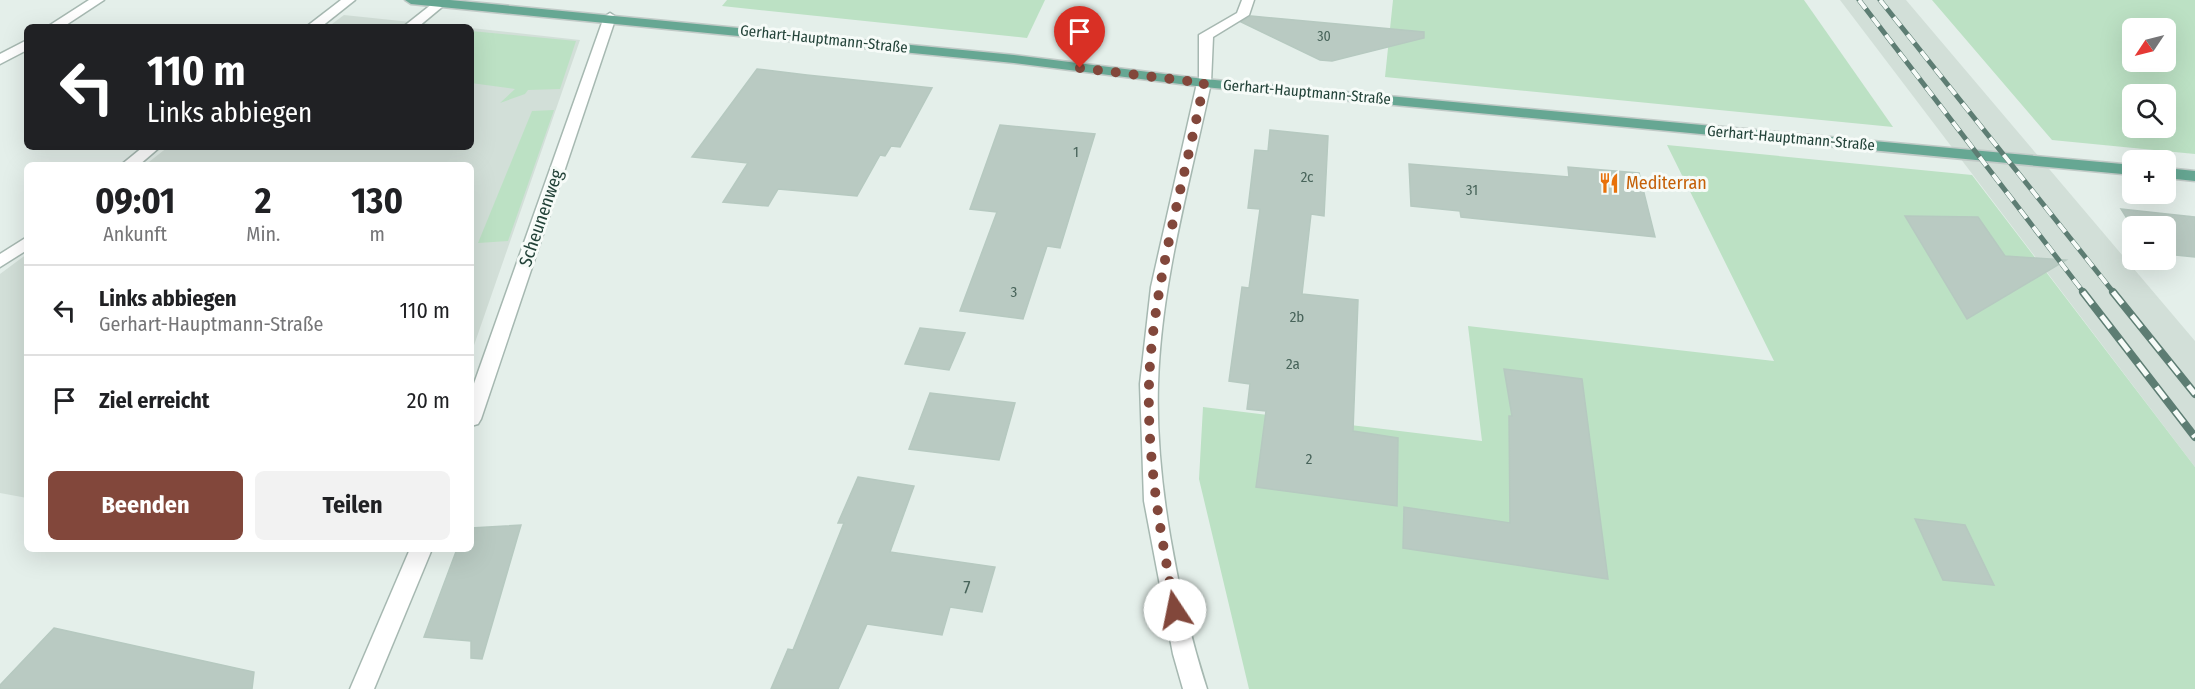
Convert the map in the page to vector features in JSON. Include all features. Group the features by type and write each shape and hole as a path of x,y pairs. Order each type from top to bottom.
{"main road":[{"name":"Gerhart-Hauptmann-Straße","path":"411,0 610,17 1014,59 1204,83 1472,106 2122,169"},
{"path":"2176,174 2195,176"}],"street":[{"path":"59,24 98,0"},
{"path":"317,24 349,0"},
{"path":"1195,689 1184,654 1154,501 1149,384 1160,287 1204,83 1206,35 1243,15 1248,0"},
{"path":"413,24 436,3"},
{"name":"Scheunenweg","path":"474,410 610,17"},
{"path":"0,60 24,46"},
{"path":"133,162 149,150"},
{"path":"0,262 24,244"},
{"path":"362,689 420,552"}],"shaded area":[{"path":"1840,0 1906,0 2122,255 2122,270 2135,270 2195,341 2195,467"},
{"path":"344,15 430,24 332,24"},
{"path":"474,28 580,40 474,345 474,162 149,162 164,150 474,150"},
{"path":"24,256 24,497 0,493 0,274"}],"green space":[{"path":"727,0 1045,0 1027,38 722,6"},
{"path":"1393,0 1804,0 1893,127 1385,77"},
{"path":"1932,0 2195,0 2195,154 2176,152 2176,150 2052,140"},
{"path":"474,31 576,41 560,89 528,90 525,94 500,103 515,89 474,83"},
{"path":"554,110 508,241 478,243 532,111"},
{"path":"1667,145 1972,175 2195,467 2195,689 1249,689 1199,479 1203,407 1482,441 1468,326 1774,361"}],"building":[{"path":"1251,16 1424,32 1424,38 1332,61 1320,60 1241,22"},
{"path":"757,69 932,88 900,147 891,146 885,156 880,155 857,196 778,189 768,206 723,202 748,163 692,157"},
{"path":"1000,125 1095,134 1060,248 1047,246 1023,319 960,311 997,212 970,209"},
{"path":"1270,130 1328,136 1324,216 1311,214 1302,294 1358,300 1353,431 1398,438 1397,506 1256,487 1266,411 1247,409 1250,384 1229,381 1242,287 1249,288 1260,209 1248,208 1255,150 1268,151"},
{"path":"1409,164 1569,177 1568,167 1639,173 1655,237 1461,217 1460,211 1411,206"},
{"path":"2121,209 2195,217 2195,257 2176,255 2176,216 2125,216"},
{"path":"1905,216 1978,217 2005,256 2066,260 1967,319"},
{"path":"920,328 965,333 949,370 905,364"},
{"path":"1504,369 1582,379 1608,579 1403,548 1404,507 1510,523 1509,416 1512,416"},
{"path":"930,393 1015,403 999,460 909,449"},
{"path":"858,477 914,486 890,552 995,567 982,612 950,607 942,635 867,624 838,689 771,689 788,649 793,650 844,523 838,523"},
{"path":"1915,519 1965,525 1994,585 1943,580"},
{"path":"521,525 482,659 471,658 471,641 424,637 456,552 474,552 474,528"},
{"path":"54,628 254,672 252,689 0,689 0,685"}],"railway":[{"path":"1859,0 2084,293"},
{"path":"1880,0 2114,293"},
{"path":"2083,292 2195,437"},
{"path":"2113,292 2195,394"}],"place":[{"name":"Mediterran","path":"1609,183"}],"route":[{"path":"1080,68 1204,83 1160,287 1149,384 1154,501 1175,610"}]}
